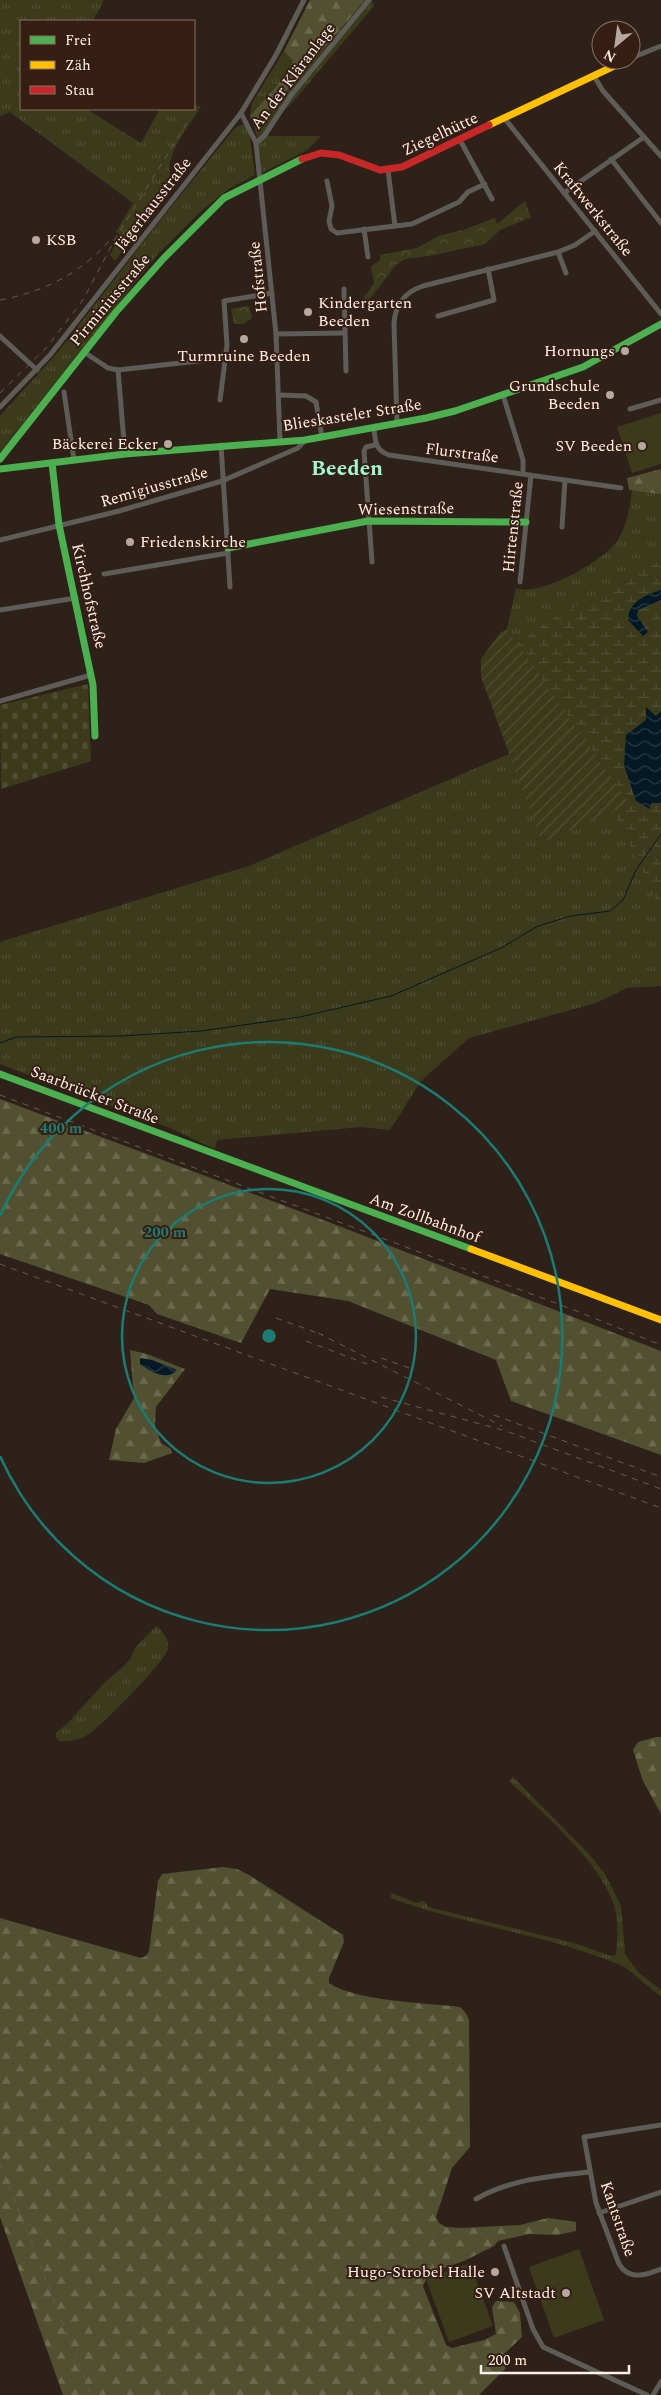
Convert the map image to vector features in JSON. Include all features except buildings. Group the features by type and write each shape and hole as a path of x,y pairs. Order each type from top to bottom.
{"street":[{"name":"Jägerhausstraße","path":"0,407 37,370 241,113 276,55 304,0"},
{"name":"An der Kläranlage","path":"256,143 264,136 292,94 369,0"},
{"path":"641,54 661,46"},
{"name":"Ziegelhütte","path":"260,180 306,157 321,152 331,152 370,167 388,170 415,162 606,70"},
{"path":"594,76 604,91 661,156"},
{"name":"Hofstraße","path":"241,113 256,143 276,334 280,441"},
{"name":"Kraftwerkstraße","path":"505,119 661,314"},
{"path":"564,193 644,137"},
{"path":"460,140 492,199"},
{"path":"611,160 661,223"},
{"path":"388,170 395,226"},
{"name":"Pirminiusstraße","path":"0,459 84,352 164,258 209,212 233,193 260,180"},
{"path":"328,181 332,206 329,221 331,229 337,233 418,222 459,202 468,192 485,184"},
{"path":"364,229 368,257"},
{"path":"397,424 394,324 399,304 416,288 558,252 575,245 595,231"},
{"path":"558,252 566,273"},
{"path":"438,316 493,302 494,298 488,269"},
{"path":"344,289 346,371"},
{"path":"220,400 227,334 224,301 272,293"},
{"name":"Blieskasteler Straße","path":"0,469 125,454 221,445 305,440 397,424 455,411 583,367 661,324"},
{"path":"276,334 344,333"},
{"path":"0,336 37,370"},
{"path":"84,352 108,368 118,370 225,358"},
{"path":"118,370 125,454"},
{"path":"64,392 74,460"},
{"path":"279,395 306,396 316,402 322,437"},
{"name":"Hirtenstraße","path":"503,395 523,460 523,473"},
{"path":"630,409 661,400"},
{"path":"372,562 364,450 366,447 375,445 374,428"},
{"name":"Remigiusstraße","path":"0,540 222,482 298,448 305,440"},
{"path":"221,445 230,587"},
{"name":"Flurstraße","path":"375,445 379,450 389,455 620,488"},
{"name":"Kirchhofstraße","path":"52,463 59,525 91,675 95,736"},
{"name":"Hirtenstraße","path":"520,582 532,475"},
{"path":"562,527 565,480"},
{"name":"Wiesenstraße","path":"104,574 368,521 526,522"},
{"path":"0,610 76,598"},
{"path":"0,701 91,675"},
{"name":"Saarbrücker Straße","path":"0,1074 180,1141"},
{"name":"Am Zollbahnhof","path":"180,1141 661,1320"},
{"name":"Kantstraße","path":"661,2125 584,2137 589,2172 599,2214 619,2264 626,2272 636,2276 661,2269"},
{"path":"476,2199 516,2182 589,2172"},
{"path":"599,2214 661,2192"},
{"path":"504,2246 533,2329 543,2347 647,2395"},
{"path":"653,2395 661,2382"}],"green space":[{"path":"0,0 104,0 94,20 20,20 20,110 88,110 141,143 159,110 195,110 195,104 201,107 173,152 170,162 172,181 115,261 110,255 121,235 116,232 133,203 10,112 0,116"},
{"path":"310,0 365,0 292,85 254,125 250,116 289,71 293,60 284,51"},
{"path":"372,0 374,6 284,110 268,136 321,136 307,150 262,173 254,125 292,85 364,1"},
{"path":"284,51 293,60 289,70 250,116 252,103"},
{"path":"243,124 249,131 255,175 230,188 201,211 157,255 0,452 0,416 58,352 235,128"},
{"path":"525,201 531,217 500,230 485,244 405,259 396,265 369,300 363,298 374,284 371,267 380,260 380,255 417,248 439,236 466,229 495,218 497,224"},
{"path":"249,306 252,318 243,324 234,324 231,309"},
{"name":"SV Beeden","path":"661,413 661,464 632,473 617,427"},
{"path":"661,469 661,494 629,490 627,478"},
{"path":"632,489 661,493 661,986 627,988 596,1003 469,1038 421,1081 390,1130 361,1127 217,1140 215,1149 170,1128 0,1064 0,942 249,866 511,753 542,843 630,803 507,629 516,588 527,590 556,582 588,566 612,547 624,527 630,507"},
{"path":"661,560 661,910 586,753 516,644 547,622"},
{"path":"507,629 630,804 542,843 481,677 481,659 500,633"},
{"path":"88,684 91,761 1,789 0,705"},
{"path":"0,1099 331,1223 661,1351 661,1455 511,1401 496,1360 348,1301 270,1289 241,1343 157,1314 149,1305 0,1254"},
{"path":"130,1350 147,1354 185,1369 156,1407 155,1425 161,1443 171,1449 172,1453 144,1463 109,1460 116,1429 134,1398"},
{"path":"156,1626 165,1636 168,1649 155,1667 131,1695 93,1731 80,1739 59,1741 56,1733 68,1723 105,1682 123,1667 131,1658 135,1648"},
{"path":"661,1737 661,1814 643,1781 633,1750 638,1742"},
{"path":"513,1777 590,1855 605,1874 621,1906 625,1954 639,1973 661,1990 661,1996 618,1964 562,1945 390,1898 392,1893 417,1903 424,1901 428,1907 574,1943 611,1956 616,1955 617,1920 615,1909 598,1874 570,1840 509,1781"},
{"path":"223,1867 237,1869 249,1875 343,1935 344,1942 329,1978 329,1983 356,1994 460,2007 465,2012 469,2019 470,2147 452,2168 436,2217 439,2223 446,2227 462,2228 520,2225 548,2218 576,2222 576,2231 557,2235 529,2234 498,2241 494,2246 464,2261 441,2269 426,2280 423,2286 446,2345 452,2348 484,2340 496,2334 492,2307 496,2301 514,2302 520,2313 522,2337 504,2354 502,2364 506,2368 479,2395 63,2395 0,2217 0,1918 141,1958 146,1956 149,1951 158,1881 162,1874"},
{"name":"SV Altstadt","path":"579,2249 604,2320 554,2338 529,2267"},
{"path":"470,2263 493,2326 449,2342 426,2279"}],"water":[{"path":"661,590 661,600 638,610 637,616 648,632 643,636 628,620 631,608 638,600"},
{"path":"646,707 656,716 661,711 661,803 651,803 650,809 636,801 624,765 626,735 646,720"},
{"path":"140,1358 152,1360 177,1370 168,1375 158,1374 140,1364"}],"waterway":[{"path":"0,1043 16,1037 121,1036 201,1031 300,1017 391,996 501,948 538,926 571,916 610,911 623,900 636,870 661,834"}],"railway":[{"path":"0,393 47,347 83,300 115,239 188,121"},
{"path":"0,300 16,297 60,280 86,263 109,241"},
{"path":"0,1095 574,1310 661,1345"},
{"path":"0,1264 661,1508"},
{"path":"276,1318 323,1335"},
{"path":"318,1333 502,1426"},
{"path":"306,1341 367,1364"},
{"path":"381,1358 412,1369"},
{"path":"381,1397 506,1431 661,1489"},
{"path":"494,1415 661,1477"},
{"path":"0,2163 91,2395"}],"traffic: fast":[{"path":"0,459 116,312 164,258 224,198 302,159"},
{"path":"0,469 125,454 305,440 426,418 455,411 583,367 661,324"},
{"path":"52,463 59,525 93,685 95,736"},
{"path":"228,548 368,521 526,522"},
{"path":"0,1074 471,1249"}],"traffic: slow":[{"path":"489,125 606,70"},
{"path":"471,1249 661,1320"}],"traffic: jam":[{"path":"302,159 321,153 339,155 380,170 402,167 489,125"}],"place":[{"name":"KSB","path":"36,240"},
{"name":"Kindergarten Beeden","path":"308,312"},
{"name":"Turmruine Beeden","path":"244,339"},
{"name":"Hornungs","path":"625,351"},
{"name":"Grundschule Beeden","path":"610,395"},
{"name":"Bäckerei Ecker","path":"168,444"},
{"name":"SV Beeden","path":"642,446"},
{"name":"Friedenskirche","path":"130,542"},
{"name":"Hugo-Strobel Halle","path":"495,2272"},
{"name":"SV Altstadt","path":"566,2293"}],"district":[{"name":"Beeden","path":"347,469"}]}
